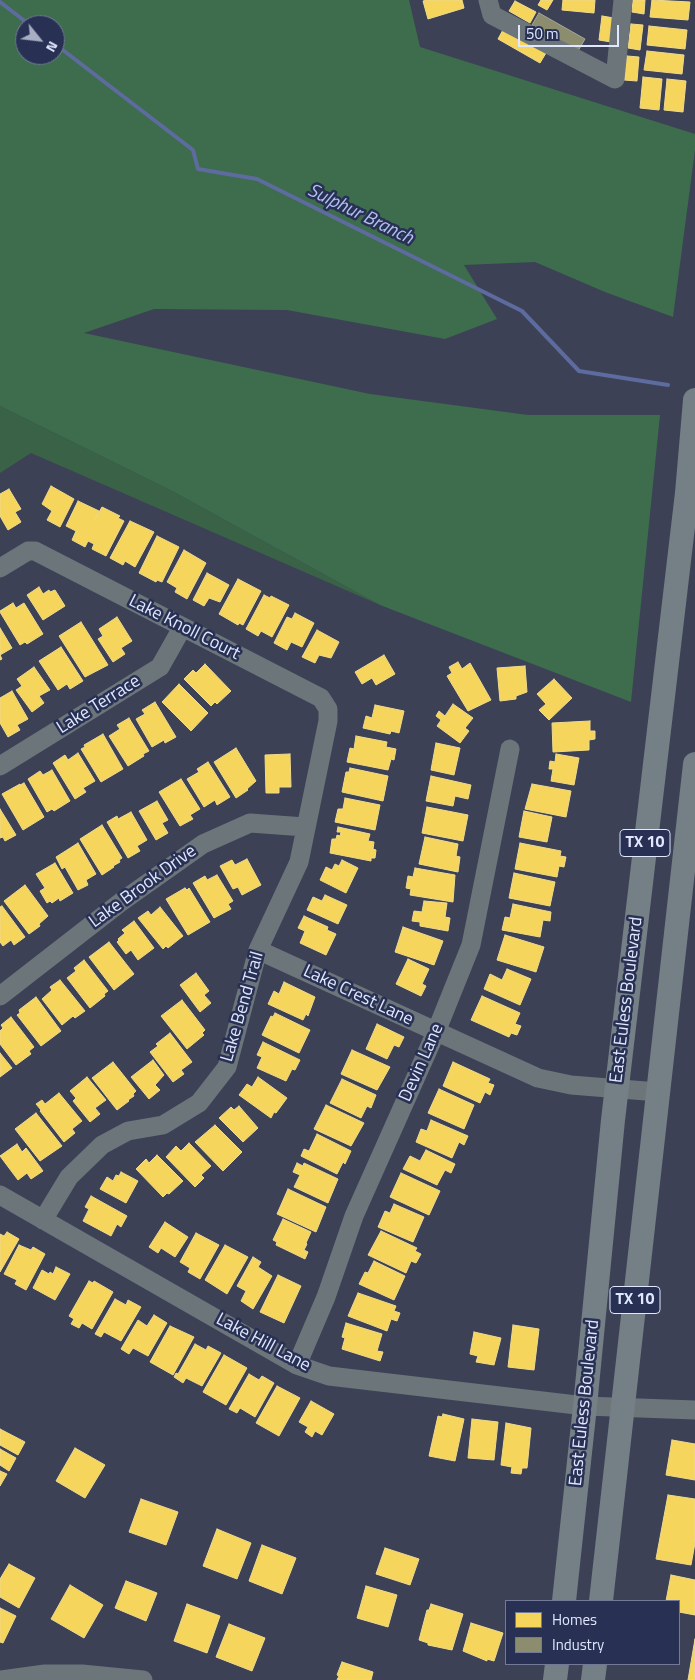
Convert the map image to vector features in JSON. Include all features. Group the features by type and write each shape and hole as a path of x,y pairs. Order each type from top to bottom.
{"main road":[{"name":"East Euless Boulevard","path":"564,1600 616,1089 687,493 695,400"},
{"name":"TX 10","path":"601,1600 695,764"},
{"path":"555,1680 557,1665"},
{"path":"593,1680 594,1665"}],"street":[{"path":"488,0 492,15 615,79 623,0"},
{"name":"Lake Knoll Court","path":"0,568 28,551 36,551 182,628 321,698 328,710"},
{"name":"Lake Terrace","path":"0,766 160,667 182,628"},
{"name":"Lake Bend Trail","path":"43,1220 69,1177 102,1145 128,1131 163,1125 199,1103 227,1068 258,950 299,862 328,721 328,710"},
{"name":"Devin Lane","path":"297,1365 326,1297 354,1216 436,1032 471,945 510,749"},
{"name":"Lake Brook Drive","path":"0,996 120,902 203,844 250,823 305,827"},
{"name":"Lake Crest Lane","path":"258,950 538,1078 571,1085 658,1092"},
{"name":"Lake Hill Lane","path":"0,1195 297,1365 329,1376 585,1406 695,1410"},
{"path":"0,1680 45,1674 82,1674 143,1680"}],"green space":[{"path":"0,0 409,0 420,47 695,134 695,150 673,317 605,292 535,262 464,265 497,319 445,339 287,310 154,309 84,333 370,394 528,415 660,415 631,702 380,605 172,491 0,406"},
{"path":"0,406 172,491 380,605 31,453 0,473"}],"building: Homes":[{"path":"462,0 464,8 428,19 423,1"},
{"path":"541,0 553,0 547,10 538,5"},
{"path":"563,0 595,0 594,13 562,10"},
{"path":"633,0 645,0 644,14 632,12"},
{"path":"652,0 690,2 688,20 650,17"},
{"path":"515,1 536,12 530,23 509,11"},
{"path":"602,16 614,18 611,42 599,40"},
{"path":"631,24 643,25 640,50 628,48"},
{"path":"649,26 687,30 685,49 647,45"},
{"path":"504,28 546,53 540,63 498,39"},
{"path":"647,51 684,55 682,74 644,70"},
{"path":"627,56 639,57 637,81 624,80"},
{"path":"643,77 662,79 659,110 640,108"},
{"path":"667,79 686,81 683,112 664,110"},
{"path":"51,486 74,499 60,527 47,520 52,511 42,504"},
{"path":"9,489 21,509 15,512 21,522 8,530 0,516 0,494"},
{"path":"78,501 99,511 95,519 102,507 120,516 118,518 124,521 106,556 92,549 94,544 88,541 85,547 72,540 76,531 66,526"},
{"path":"130,521 154,532 135,567 125,561 123,565 110,558"},
{"path":"157,536 179,547 162,582 157,580 156,582 139,573"},
{"path":"184,550 206,563 187,599 175,592 177,588 167,582"},
{"path":"207,573 229,585 220,602 209,598 204,606 193,600"},
{"path":"238,579 261,591 243,625 239,623 238,625 219,614"},
{"path":"39,587 43,594 49,590 50,592 55,590 65,606 43,620 27,595"},
{"path":"264,595 270,598 271,596 289,605 272,637 261,631 258,636 246,629"},
{"path":"13,603 16,608 24,603 43,634 27,644 25,642 20,645 0,612"},
{"path":"295,613 314,623 302,647 291,642 287,650 274,643 287,617 292,619"},
{"path":"117,617 132,641 121,648 125,654 113,662 98,639 103,636 99,629"},
{"path":"81,622 108,665 85,677 59,636"},
{"path":"0,628 12,648 0,655"},
{"path":"317,630 339,642 331,658 319,655 315,663 302,657"},
{"path":"61,647 83,681 70,689 67,684 58,690 39,661"},
{"path":"384,655 395,674 376,685 372,678 362,684 355,672"},
{"path":"458,662 462,669 470,663 491,700 468,711 447,676 452,673 449,667"},
{"path":"205,664 231,691 217,704 215,702 211,706 184,679 193,670 196,673"},
{"path":"525,666 527,692 516,696 516,699 500,701 497,668"},
{"path":"34,667 50,690 39,696 44,703 32,712 16,690 22,686 17,679"},
{"path":"554,679 572,698 549,720 539,710 546,704 537,694"},
{"path":"179,684 208,713 191,731 162,702"},
{"path":"12,691 28,719 17,725 20,730 8,737 0,723 0,698"},
{"path":"155,702 176,737 165,743 164,740 152,747 136,719 145,714 142,710"},
{"path":"453,704 473,718 465,728 469,731 460,743 437,726 441,720 436,716 439,711 445,716"},
{"path":"375,705 404,711 399,733 391,731 390,734 363,728 366,716 372,718"},
{"path":"129,718 149,751 128,766 109,736 120,729 117,725"},
{"path":"590,721 590,731 595,731 595,739 589,740 589,750 553,752 552,723"},
{"path":"103,734 123,769 101,782 81,749 85,747 84,745"},
{"path":"356,736 387,742 386,747 396,749 394,760 391,759 388,770 347,762 350,748 354,749"},
{"path":"436,743 460,748 454,775 431,770"},
{"path":"236,748 256,781 248,790 236,798 214,762"},
{"path":"78,753 95,781 83,788 86,792 75,799 53,763 65,755 68,760"},
{"path":"290,754 291,787 279,787 279,793 266,793 265,755"},
{"path":"556,754 579,758 574,785 551,781 553,769 549,769 550,761 555,762"},
{"path":"208,762 230,797 217,805 215,800 204,807 187,779 199,772 197,769"},
{"path":"350,768 388,776 383,801 342,792 346,772 349,772"},
{"path":"52,770 70,801 54,811 52,809 47,812 28,779 40,771 43,775"},
{"path":"431,776 471,785 468,799 455,796 453,806 426,801"},
{"path":"181,779 200,809 190,815 193,819 180,826 159,792"},
{"path":"24,783 44,817 23,830 2,794"},
{"path":"532,784 571,791 566,817 525,809"},
{"path":"345,798 380,805 375,830 335,822 338,809 343,809"},
{"path":"157,801 168,820 162,823 168,833 156,840 139,811"},
{"path":"427,807 468,815 463,841 422,833"},
{"path":"0,809 16,835 5,841 3,837 0,838"},
{"path":"524,811 552,817 547,842 519,837"},
{"path":"131,812 147,840 137,846 140,851 128,858 107,822 117,816 118,819"},
{"path":"102,825 122,858 119,860 120,862 102,875 80,839"},
{"path":"338,827 370,834 368,841 374,842 375,858 371,858 371,861 330,853 332,839 336,839 337,835 340,836 341,832 337,832"},
{"path":"425,837 458,844 456,856 460,857 458,872 419,864"},
{"path":"78,843 96,874 86,880 88,885 78,890 65,867 62,869 56,857"},
{"path":"520,843 561,851 560,856 566,857 564,867 559,866 557,877 515,869"},
{"path":"247,859 261,885 242,895 238,887 233,889 220,866 232,860 235,865"},
{"path":"342,860 358,868 346,893 320,880 326,867 332,870 335,864 339,866"},
{"path":"55,863 73,893 60,901 59,898 52,903 50,901 47,903 40,891 45,888 36,874"},
{"path":"415,868 455,875 453,902 410,895 411,889 406,888 408,876 413,877"},
{"path":"514,873 555,882 550,906 509,898"},
{"path":"217,875 233,901 228,904 231,909 214,918 193,883 205,876 207,880"},
{"path":"25,885 48,916 39,924 40,926 29,934 4,901"},
{"path":"185,888 187,890 189,888 210,922 188,935 166,899"},
{"path":"325,895 347,905 338,924 307,910 313,897 322,901"},
{"path":"424,901 447,903 445,917 450,918 448,931 420,926 420,922 412,921 414,911 422,912"},
{"path":"513,904 551,912 550,921 543,920 540,937 502,930 505,917 510,918"},
{"path":"2,906 25,937 14,945 11,940 3,946 0,942 0,907"},
{"path":"160,907 183,936 168,948 166,946 163,949 138,918 148,911 151,915"},
{"path":"304,916 328,927 327,930 336,934 326,955 300,943 305,931 298,928"},
{"path":"134,921 154,948 138,960 131,950 126,954 117,942 125,933 122,930"},
{"path":"403,927 443,941 434,965 395,952"},
{"path":"505,935 544,947 536,972 497,960"},
{"path":"109,942 134,974 114,990 89,957"},
{"path":"408,959 429,969 422,984 426,986 421,996 396,984"},
{"path":"84,960 108,991 104,994 105,996 90,1008 67,978 76,971 74,968"},
{"path":"507,969 531,979 520,1005 484,989 490,974 502,980"},
{"path":"196,973 209,991 204,995 211,1003 200,1012 180,985"},
{"path":"60,980 85,1011 75,1018 73,1016 62,1025 42,999 52,990 50,987"},
{"path":"284,982 315,997 308,1016 306,1014 303,1020 268,1004 274,991 279,994"},
{"path":"482,996 520,1013 515,1024 521,1026 517,1035 511,1033 509,1037 471,1020"},
{"path":"36,997 61,1031 41,1046 17,1015 20,1013 19,1010"},
{"path":"182,1000 205,1030 202,1033 204,1035 187,1049 161,1016"},
{"path":"275,1013 310,1030 299,1053 262,1035 271,1016 273,1017"},
{"path":"11,1017 34,1047 29,1051 31,1054 16,1065 0,1044 0,1031 3,1028 1,1025"},
{"path":"377,1024 404,1037 399,1047 394,1045 387,1059 366,1049"},
{"path":"170,1033 192,1062 181,1070 184,1074 173,1082 150,1052 158,1046 156,1044"},
{"path":"263,1042 300,1060 295,1070 292,1069 286,1081 257,1068 262,1057 257,1055"},
{"path":"352,1050 390,1067 377,1090 341,1074"},
{"path":"0,1053 12,1068 0,1077"},
{"path":"153,1060 164,1075 155,1085 160,1090 149,1099 131,1077"},
{"path":"113,1062 136,1091 129,1101 117,1110 92,1078"},
{"path":"453,1062 490,1079 488,1083 494,1085 490,1095 485,1092 480,1103 443,1086"},
{"path":"87,1077 106,1100 95,1108 100,1114 90,1122 73,1101 76,1098 70,1091"},
{"path":"258,1077 287,1098 271,1118 239,1095 247,1084 252,1087"},
{"path":"342,1079 376,1095 371,1108 367,1106 361,1118 330,1103"},
{"path":"439,1089 474,1105 464,1129 428,1113"},
{"path":"59,1093 82,1121 72,1129 75,1133 64,1142 36,1104 42,1100 45,1104"},
{"path":"326,1105 364,1123 351,1146 314,1129"},
{"path":"239,1106 258,1128 243,1142 219,1118 231,1107 234,1110"},
{"path":"36,1113 62,1146 40,1161 15,1129"},
{"path":"431,1120 468,1136 464,1145 459,1142 452,1158 416,1142 421,1129 427,1131"},
{"path":"215,1125 242,1152 223,1171 195,1142"},
{"path":"317,1134 351,1151 345,1164 343,1162 337,1174 301,1156 304,1149 309,1151"},
{"path":"189,1143 211,1166 201,1175 204,1178 195,1187 166,1157 176,1146 181,1151"},
{"path":"17,1144 22,1152 26,1148 43,1171 31,1179 27,1173 18,1180 0,1156"},
{"path":"426,1150 455,1164 451,1173 445,1170 437,1185 403,1169 410,1156 420,1161"},
{"path":"157,1155 183,1181 163,1197 136,1169 146,1159 149,1163"},
{"path":"297,1163 303,1166 304,1163 338,1179 328,1203 294,1187 300,1175 293,1172"},
{"path":"121,1172 138,1181 126,1203 100,1189 107,1177 113,1181 116,1175 119,1176"},
{"path":"401,1173 440,1191 429,1215 390,1197"},
{"path":"288,1189 326,1207 316,1232 277,1214"},
{"path":"91,1196 127,1216 121,1227 117,1224 111,1236 83,1221 89,1209 85,1207"},
{"path":"394,1204 424,1217 413,1242 378,1227 385,1211 390,1213"},
{"path":"283,1219 311,1232 304,1250 308,1252 305,1259 276,1245 277,1242 273,1240"},
{"path":"165,1222 188,1237 175,1257 161,1248 158,1253 149,1247"},
{"path":"381,1231 417,1248 415,1251 421,1254 416,1263 411,1261 406,1273 368,1255"},
{"path":"7,1232 19,1239 0,1272 0,1234 4,1236"},
{"path":"196,1233 219,1245 200,1279 188,1272 190,1268 180,1262"},
{"path":"19,1245 31,1250 33,1247 45,1254 26,1290 15,1284 17,1280 4,1274"},
{"path":"225,1245 248,1257 227,1294 205,1280"},
{"path":"253,1257 261,1262 258,1267 272,1276 253,1309 241,1301 246,1291 237,1286"},
{"path":"374,1261 405,1276 394,1300 359,1284 365,1272 368,1273"},
{"path":"56,1267 70,1274 55,1300 33,1288 42,1270 53,1274"},
{"path":"278,1275 301,1286 284,1323 260,1312"},
{"path":"89,1281 93,1283 94,1281 113,1292 92,1329 82,1323 79,1328 71,1324 74,1319 69,1316"},
{"path":"358,1293 396,1306 394,1311 400,1313 397,1321 391,1319 387,1331 348,1316"},
{"path":"115,1299 126,1305 128,1300 141,1307 121,1341 104,1332 101,1337 95,1334"},
{"path":"154,1315 167,1323 148,1356 133,1348 129,1354 121,1349 138,1320 147,1326"},
{"path":"346,1323 382,1334 377,1351 383,1352 380,1361 342,1349 345,1338 342,1337"},
{"path":"513,1325 539,1329 534,1370 508,1367"},
{"path":"170,1326 194,1337 173,1375 150,1362"},
{"path":"474,1332 501,1338 494,1365 476,1362 478,1356 470,1354"},
{"path":"195,1344 206,1350 208,1346 221,1353 202,1386 186,1378 183,1383 174,1377 176,1373 178,1374"},
{"path":"224,1355 247,1368 226,1405 203,1392"},
{"path":"249,1374 259,1380 262,1376 274,1383 255,1417 240,1408 237,1413 229,1409"},
{"path":"277,1386 300,1398 279,1436 256,1423"},
{"path":"311,1401 334,1414 322,1435 315,1431 312,1437 305,1432 308,1427 299,1422"},
{"path":"443,1414 464,1419 455,1461 429,1456 438,1416 442,1417"},
{"path":"472,1419 498,1422 494,1460 468,1458"},
{"path":"506,1423 531,1428 527,1468 522,1468 521,1474 511,1473 512,1467 501,1465"},
{"path":"0,1429 25,1442 18,1455 0,1445"},
{"path":"672,1440 695,1444 695,1480 666,1475"},
{"path":"75,1448 105,1465 85,1498 56,1481"},
{"path":"0,1449 16,1458 9,1471 0,1465"},
{"path":"0,1471 7,1474 0,1486"},
{"path":"668,1495 695,1499 695,1543 691,1565 656,1559"},
{"path":"141,1499 178,1512 166,1545 129,1532"},
{"path":"217,1529 251,1543 237,1579 203,1566"},
{"path":"262,1545 296,1558 282,1594 249,1581"},
{"path":"385,1548 419,1559 410,1585 376,1574"},
{"path":"9,1564 35,1578 19,1608 0,1597 0,1579"},
{"path":"671,1575 695,1580 695,1615 680,1612 680,1600 666,1600"},
{"path":"126,1581 157,1593 146,1621 115,1608"},
{"path":"70,1585 103,1605 84,1638 51,1619"},
{"path":"366,1586 397,1595 388,1627 357,1618"},
{"path":"187,1604 220,1616 207,1653 174,1641"},
{"path":"431,1604 463,1614 452,1650 428,1645 428,1643 419,1640 427,1610 429,1610"},
{"path":"0,1608 16,1616 3,1643 0,1642"},
{"path":"471,1623 503,1633 494,1661 487,1659 487,1661 463,1651"},
{"path":"229,1624 265,1638 252,1671 216,1657"},
{"path":"695,1639 695,1680 688,1680"},
{"path":"342,1662 373,1672 371,1680 337,1680"}],"building: Industry":[{"path":"539,13 585,39 578,51 532,25"}],"waterway":[{"name":"Sulphur Branch","path":"0,2 17,15"},
{"name":"Sulphur Branch","path":"65,52 193,150 198,169 257,179 522,311 579,371 668,385"}]}
